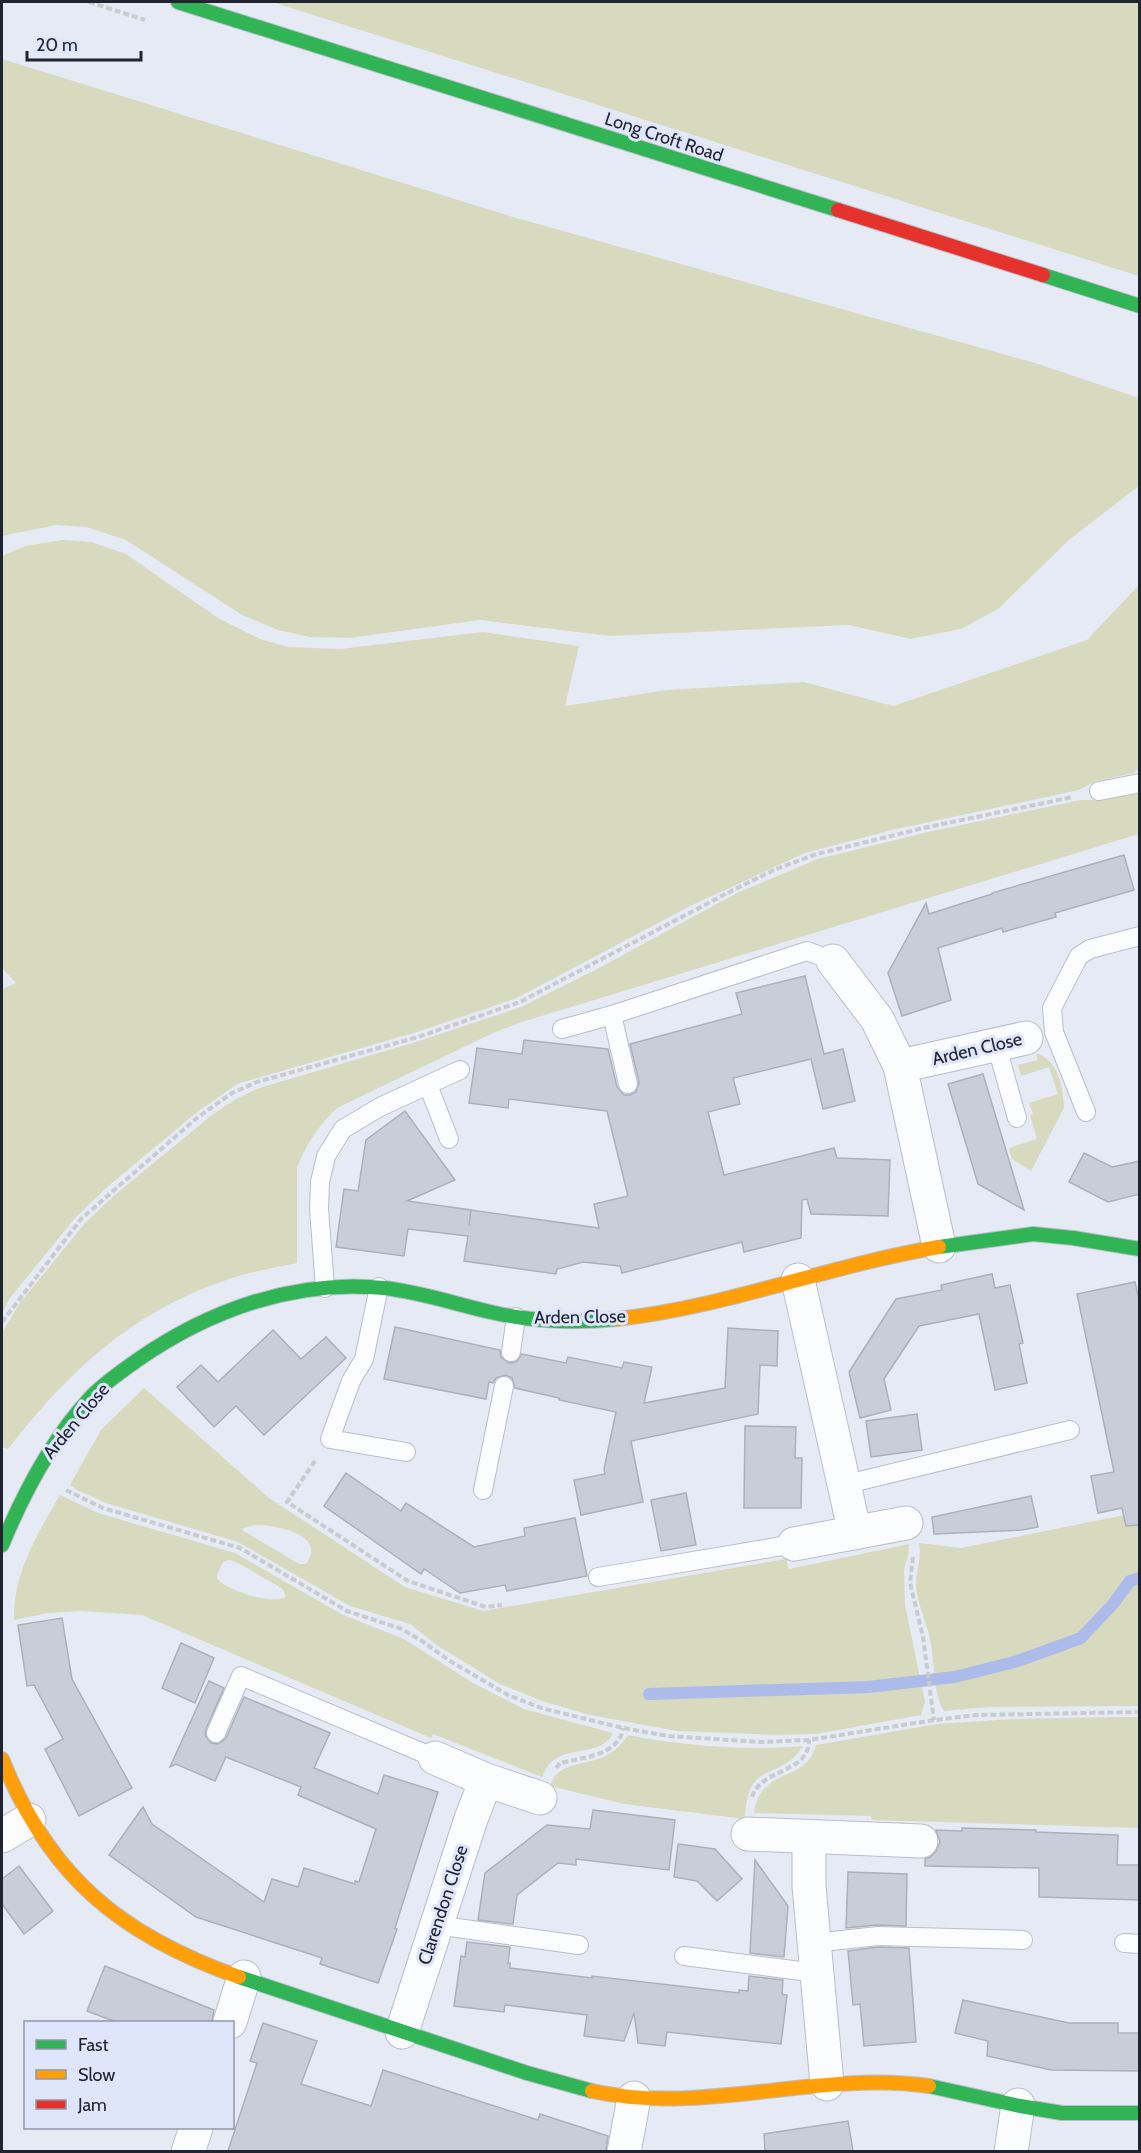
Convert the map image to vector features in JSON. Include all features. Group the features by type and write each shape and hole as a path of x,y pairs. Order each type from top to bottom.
{"street":[{"name":"Long Croft Road","path":"178,2 1140,306"},
{"path":"833,961 877,1019 900,1066 939,1246"},
{"name":"Arden Close","path":"900,1066 1025,1038"},
{"name":"Arden Close","path":"2,1545 35,1473 54,1444 98,1390 149,1350 207,1318 249,1302 325,1288 379,1287 412,1292 516,1317 551,1321 594,1321 652,1314 939,1246 1030,1234 1083,1238 1140,1249"},
{"path":"798,1280 855,1533"},
{"path":"794,1544 906,1523"},
{"path":"2,1758 12,1786 15,1828 88,1891 142,1933 177,1952 244,1977 546,2079 634,2098 671,2100 827,2084 869,2082 913,2084 1076,2114 1140,2113"},
{"path":"435,1758 486,1780 540,1798"},
{"name":"Clarendon Close","path":"402,2032 436,1924 486,1780"},
{"path":"748,1834 921,1841"},
{"path":"809,1838 809,1886 827,2084"},
{"path":"230,2021 244,1977"},
{"path":"624,2151 634,2098"},
{"path":"1011,2151 1018,2105"},
{"path":"188,2151 195,2129"}],"lane":[{"path":"1099,791 1140,783"},
{"path":"1017,1118 1025,1038 1052,1008 1079,956 1090,949 1140,936"},
{"path":"562,1029 612,1015 807,951 833,961"},
{"path":"612,1015 628,1084"},
{"path":"1025,1038 1086,1112"},
{"path":"325,1288 319,1209 320,1182 326,1156 343,1129 380,1107 460,1070"},
{"path":"428,1085 449,1138"},
{"path":"379,1287 364,1359 351,1381 330,1439 406,1452"},
{"path":"511,1352 516,1317"},
{"path":"483,1490 504,1386"},
{"path":"843,1485 1070,1431"},
{"path":"598,1577 794,1544"},
{"path":"216,1733 241,1676 435,1758"},
{"path":"436,1924 579,1945"},
{"path":"684,1956 815,1958 878,1936 1023,1940"}],"path":[{"path":"2,1322 81,1219 172,1138 232,1093 257,1082 408,1040 520,1002 735,889 776,869 817,854 1099,791"},
{"path":"330,1439 286,1502 408,1581 486,1607 502,1605"},
{"path":"65,1490 103,1508 240,1548 347,1611 402,1629 508,1695 541,1708 623,1728 668,1736 761,1742 809,1740 934,1720 1017,1713 1140,1712"},
{"path":"906,1523 910,1522 915,1544 910,1582 926,1657 934,1720"},
{"path":"540,1798 550,1774 560,1763 608,1750 617,1742 623,1728"},
{"path":"748,1834 753,1794 760,1783 792,1767 804,1758 809,1749 809,1740"}],"green space":[{"path":"272,2 1139,2 1139,276"},
{"path":"2,59 513,217 1035,363 1139,398 1139,486 1070,539 998,609 961,629 911,639 849,625 610,636 480,620 349,638 310,637 278,630 242,615 126,540 86,527 57,525 2,536"},
{"path":"63,540 91,542 126,554 218,618 260,639 288,647 340,649 483,632 579,646 565,706 667,690 804,682 893,706 1087,640 1139,585 1139,768 1134,773 1096,781 1079,790 892,830 805,853 690,906 517,998 417,1032 237,1084 196,1113 106,1188 76,1217 10,1298 2,1313 2,989 16,983 2,968 2,556 25,546"},
{"path":"1139,792 1139,834 522,1022 493,1033 337,1108 314,1135 297,1168 297,1263 226,1280 160,1309 131,1327 78,1370 54,1394 8,1449 2,1447 2,1333 19,1304 86,1222 116,1194 213,1114 236,1099 259,1088 419,1041 521,1007 599,968 737,893 818,859 928,832 1080,800 1100,800"},
{"path":"1036,1053 1044,1057 1055,1068 1061,1083 1064,1108 1031,1171 1012,1159 1009,1148 1037,1139 1029,1103 1058,1094 1049,1067 1021,1076 1018,1065 1038,1060"},
{"path":"144,1388 269,1498 405,1587 483,1611 786,1559 789,1569 909,1544 904,1569 905,1605 925,1702 921,1715 816,1734 777,1735 677,1731 590,1715 542,1701 500,1684 438,1646 410,1624 350,1606 238,1542 106,1503 79,1491 70,1485 101,1430","holes":["256,1525 286,1530 305,1539 310,1546 311,1554 306,1564 299,1564 242,1530"]},
{"path":"60,1495 98,1513 235,1553 343,1615 404,1639 473,1683 524,1709 613,1733 602,1745 554,1760 542,1777 433,1734 431,1738 142,1615 81,1611 49,1613 14,1620 22,1570 28,1554","holes":["229,1560 278,1586 286,1597 271,1599 250,1596 217,1579 223,1562"]},
{"path":"1139,1512 1139,1706 989,1707 944,1711 937,1694 932,1648 917,1592 919,1543 961,1548"},
{"path":"1139,1717 1139,1828 872,1820 871,1816 754,1813 758,1798 765,1788 773,1781 803,1765 811,1757 816,1745 937,1724 1014,1719"},
{"path":"628,1735 716,1747 803,1746 785,1764 758,1778 747,1800 745,1819 624,1804 550,1786 553,1779 563,1769 607,1755"}],"building":[{"path":"1124,855 1134,890 1055,913 1056,917 1003,932 1002,928 938,948 951,1000 902,1016 888,973 926,903 929,914 992,893"},
{"path":"805,976 824,1054 843,1049 855,1101 823,1109 811,1059 733,1078 740,1104 708,1112 724,1175 834,1148 837,1158 890,1160 888,1216 811,1214 807,1199 802,1200 801,1238 744,1252 742,1242 622,1273 620,1266 583,1262 557,1269 556,1274 464,1261 468,1236 408,1229 404,1256 336,1247 344,1189 358,1191 366,1140 405,1111 455,1180 407,1201 599,1228 594,1204 628,1196 607,1111 509,1099 508,1108 469,1103 477,1048 522,1054 524,1040 608,1049 617,1087 624,1095 630,1095 636,1092 639,1082 630,1044 742,1014 736,993"},
{"path":"983,1074 1024,1210 978,1184 948,1084"},
{"path":"1084,1153 1112,1167 1140,1161 1140,1194 1108,1202 1069,1182"},
{"path":"992,1274 995,1288 1010,1285 1023,1343 1019,1344 1027,1383 995,1390 979,1314 919,1326 884,1379 891,1410 860,1418 849,1372 896,1299 942,1290 941,1285"},
{"path":"1135,1282 1140,1304 1140,1525 1126,1526 1122,1508 1098,1513 1091,1476 1114,1472 1077,1294"},
{"path":"395,1327 500,1350 501,1357 509,1363 516,1362 522,1354 566,1363 568,1357 622,1368 624,1362 652,1367 644,1403 725,1388 728,1328 778,1331 777,1366 760,1365 758,1414 631,1441 643,1502 581,1515 574,1480 605,1474 604,1469 616,1412 515,1388 512,1378 506,1375 496,1378 493,1383 489,1382 486,1399 384,1379"},
{"path":"273,1330 301,1359 326,1337 346,1358 264,1435 236,1406 214,1427 177,1387 201,1365 218,1382"},
{"path":"917,1414 922,1450 871,1457 866,1421"},
{"path":"745,1426 796,1427 795,1458 802,1458 801,1508 744,1508"},
{"path":"346,1473 401,1511 406,1503 474,1547 525,1536 524,1528 575,1518 587,1576 507,1591 505,1585 460,1593 424,1569 421,1574 324,1506"},
{"path":"686,1493 696,1545 661,1551 651,1500"},
{"path":"1031,1496 1038,1527 1022,1530 934,1534 932,1517"},
{"path":"62,1618 72,1679 132,1788 79,1816 45,1749 63,1739 34,1685 27,1686 18,1625"},
{"path":"181,1643 214,1658 195,1703 162,1688"},
{"path":"209,1681 224,1688 206,1729 205,1735 211,1743 218,1744 226,1738 244,1697 330,1733 314,1768 378,1794 384,1775 438,1792 395,1928 397,1929 378,1983 320,1964 322,1958 196,1917 109,1855 143,1807 152,1824 264,1902 272,1879 298,1887 304,1868 355,1884 355,1881 359,1882 376,1829 298,1795 301,1787 226,1757 215,1781 176,1764 170,1767"},
{"path":"593,1810 675,1820 669,1870 576,1859 576,1865 558,1863 517,1895 513,1924 478,1920 485,1873 547,1825 590,1829"},
{"path":"962,1828 1118,1835 1117,1865 1140,1865 1140,1900 1039,1897 1039,1868 925,1866 925,1859 936,1851 940,1842 936,1830 962,1831"},
{"path":"678,1844 715,1849 742,1879 717,1901 697,1881 674,1877"},
{"path":"755,1860 788,1906 784,1957 750,1953"},
{"path":"19,1866 53,1911 24,1934 2,1904 2,1879"},
{"path":"848,1872 907,1874 906,1926 877,1925 846,1928"},
{"path":"467,1942 510,1947 508,1963 510,1963 510,1968 592,1978 592,1976 739,1993 739,1990 748,1991 749,1976 783,1980 782,1994 787,1995 781,2044 667,2032 665,2046 638,2043 634,2013 624,2041 584,2036 587,2015 505,2005 504,2012 454,2006 461,1956 465,1957"},
{"path":"878,1947 909,1948 916,2042 864,2046 860,2004 853,2005 848,1951"},
{"path":"105,1966 214,2010 212,2021 113,2021 87,2011"},
{"path":"963,2000 1069,2023 1118,2023 1118,2033 1140,2033 1140,2071 1051,2070 987,2056 988,2041 955,2033"},
{"path":"263,2023 317,2041 301,2084 371,2106 383,2070 538,2120 540,2114 608,2136 606,2151 228,2151 257,2063 250,2061"},
{"path":"848,2121 853,2151 765,2151 764,2134"}],"waterway":[{"path":"649,1694 868,1687 955,1677 1018,1661 1081,1638 1113,1604 1130,1581 1140,1578"}],"traffic: fast":[{"path":"178,2 838,210"},
{"path":"1043,275 1140,306"},
{"path":"939,1247 1033,1234 1140,1249"},
{"path":"2,1545 40,1467 63,1431 90,1398 101,1387 164,1343 223,1313 286,1294 318,1288 351,1286 398,1290 495,1313 540,1320 617,1319"},
{"path":"239,1977 527,2073 592,2091"},
{"path":"929,2086 1062,2113 1140,2113"}],"traffic: slow":[{"path":"617,1319 698,1305 858,1264 939,1247"},
{"path":"2,1759 21,1800 42,1837 66,1868 94,1896 124,1920 158,1942 239,1977"},
{"path":"592,2091 634,2097 676,2099 844,2084 887,2083 929,2086"}],"traffic: jam":[{"path":"838,210 1043,275"}]}
